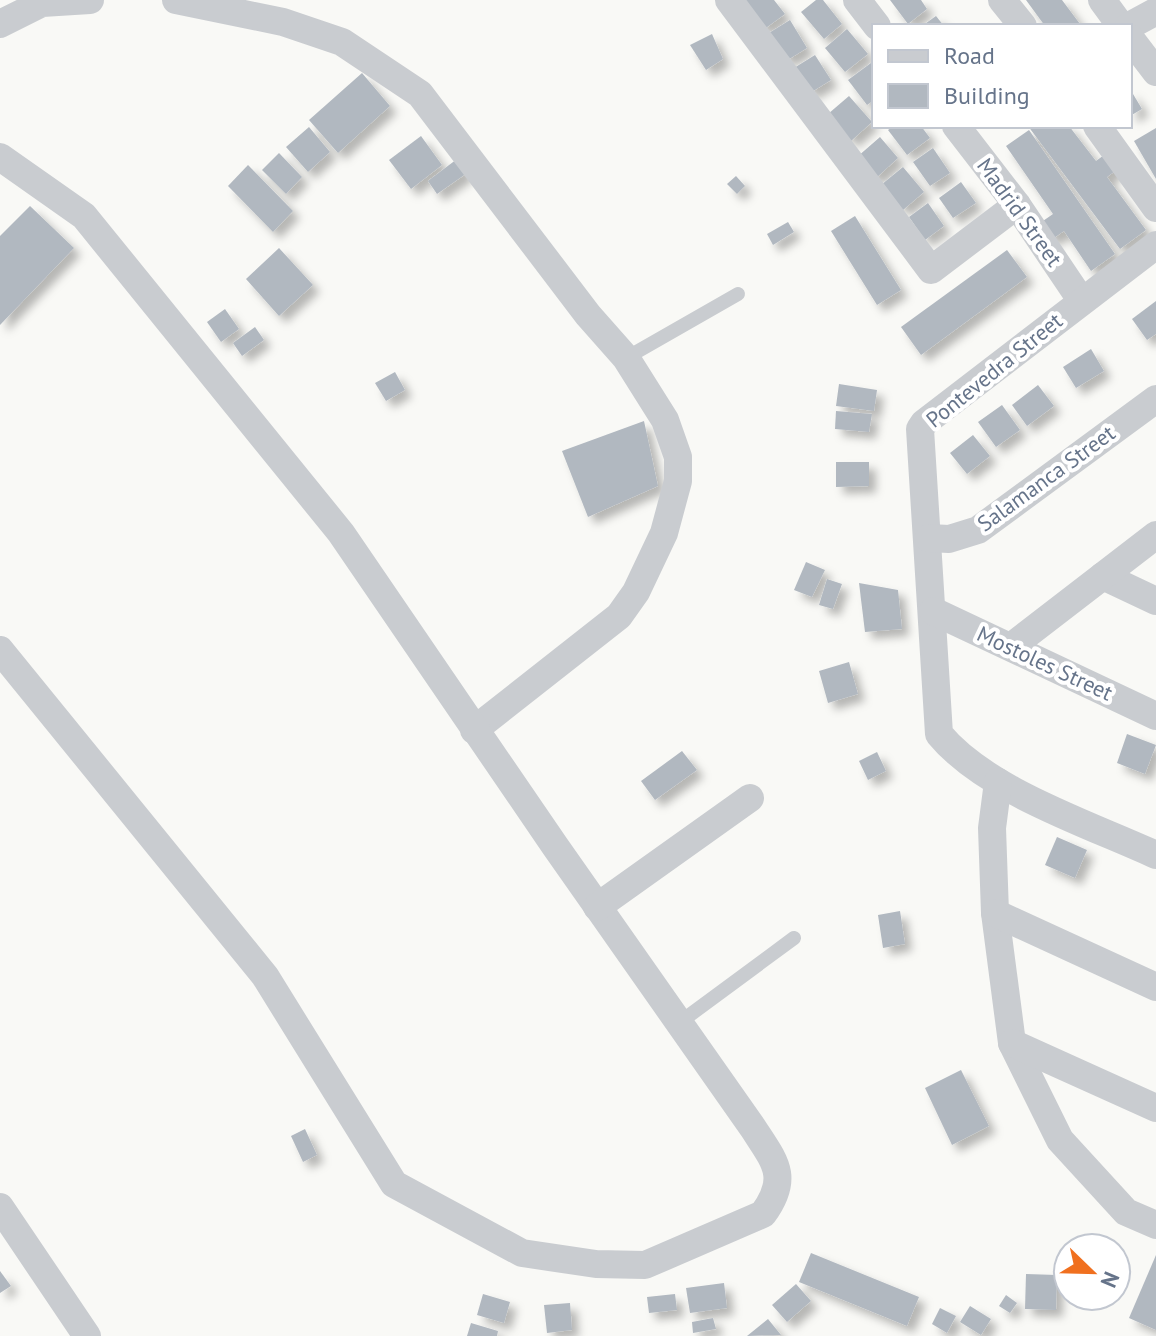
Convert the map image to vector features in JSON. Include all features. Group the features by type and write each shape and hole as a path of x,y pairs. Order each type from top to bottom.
{"street":[{"path":"0,24 42,3 90,0"},
{"path":"176,0 283,22 342,42 420,94 588,315 626,358 665,420 678,457 678,481 664,533 636,592 619,616 474,730"},
{"path":"729,0 931,270 1017,205"},
{"path":"857,0 875,24"},
{"path":"1002,0 1021,24"},
{"path":"1102,0 1120,24"},
{"path":"1132,25 1156,13 1146,0"},
{"path":"1132,41 1156,72"},
{"name":"Madrid Street","path":"958,128 1017,205 1081,300"},
{"path":"1098,128 1156,208"},
{"path":"0,157 84,216 341,533 474,730 775,1162 778,1187 763,1214 645,1265 596,1264 522,1253 394,1184 265,976 0,650"},
{"name":"Pontevedra Street","path":"929,538 920,429 924,423 1156,245"},
{"name":"Salamanca Street","path":"929,538 949,539 978,530 1156,399"},
{"path":"1012,646 1156,535"},
{"path":"929,538 939,734 971,766 998,782 1156,855"},
{"path":"1103,576 1156,601"},
{"name":"Mostoles Street","path":"933,611 1156,716"},
{"path":"998,782 992,828 995,913 1012,1043 1060,1140 1126,1212 1156,1225"},
{"path":"597,907 750,798"},
{"path":"995,913 1156,987"},
{"path":"1012,1043 1156,1108"},
{"path":"0,1207 87,1336"}],"lane":[{"path":"626,358 738,294"},
{"path":"679,1023 794,938"}],"building":[{"path":"741,0 774,0 785,14 763,30"},
{"path":"816,0 823,0 842,24 824,39 801,12"},
{"path":"890,0 921,0 927,9 908,24"},
{"path":"1026,0 1062,0 1080,24 1044,24"},
{"path":"936,16 942,24 925,24"},
{"path":"790,20 807,48 786,61 769,33"},
{"path":"847,29 868,54 845,72 825,48"},
{"path":"712,34 723,59 706,70 690,45"},
{"path":"815,55 831,80 810,93 794,68"},
{"path":"871,63 872,101 867,105 848,80"},
{"path":"362,73 390,106 338,153 309,120"},
{"path":"1132,92 1142,109 1132,115"},
{"path":"849,96 872,122 851,141 828,114"},
{"path":"309,127 330,152 308,172 286,147"},
{"path":"922,128 930,138 907,155 888,130"},
{"path":"1029,128 1071,128 1096,161 1108,152 1119,168 1107,177 1146,230 1120,249"},
{"path":"1156,128 1156,179 1134,141"},
{"path":"1029,130 1115,254 1091,271 1064,231 1051,240 1040,223 1053,214 1006,146"},
{"path":"421,136 442,165 411,189 389,160"},
{"path":"880,137 898,158 875,179 857,157"},
{"path":"933,148 950,173 930,186 913,162"},
{"path":"279,153 302,177 286,194 262,170"},
{"path":"457,159 467,173 437,194 428,181"},
{"path":"248,165 293,211 273,232 228,186"},
{"path":"903,167 924,192 903,210 881,185"},
{"path":"736,176 745,186 737,194 727,184"},
{"path":"961,182 976,203 953,218 939,198"},
{"path":"928,203 944,226 925,240 909,217"},
{"path":"30,206 74,248 0,325 0,236"},
{"path":"855,216 901,290 877,305 831,231"},
{"path":"788,222 794,232 773,245 767,234"},
{"path":"279,248 313,285 279,316 246,279"},
{"path":"1007,250 1027,277 921,355 901,327"},
{"path":"1156,301 1156,334 1147,340 1132,319"},
{"path":"225,309 239,329 221,342 207,322"},
{"path":"255,327 264,340 242,356 233,343"},
{"path":"1091,349 1104,371 1076,388 1063,367"},
{"path":"395,372 405,390 386,401 375,383"},
{"path":"839,384 877,390 874,411 836,406"},
{"path":"1038,385 1054,406 1027,426 1012,405"},
{"path":"1002,405 1020,430 996,447 978,422"},
{"path":"836,411 872,414 869,432 835,429"},
{"path":"644,421 658,486 588,517 562,451"},
{"path":"973,435 990,456 967,474 950,453"},
{"path":"836,462 869,462 869,486 836,487"},
{"path":"806,562 825,570 812,597 794,590"},
{"path":"827,579 842,584 833,609 819,605"},
{"path":"859,583 898,590 902,629 865,632"},
{"path":"849,662 858,694 828,703 819,671"},
{"path":"1127,734 1156,745 1145,774 1117,763"},
{"path":"682,751 697,770 655,800 641,781"},
{"path":"877,752 886,771 868,780 859,761"},
{"path":"1057,837 1087,850 1075,878 1045,865"},
{"path":"900,911 905,944 883,948 878,915"},
{"path":"961,1070 989,1126 952,1145 925,1088"},
{"path":"305,1129 317,1155 303,1162 291,1136"},
{"path":"811,1253 919,1297 907,1326 799,1282"},
{"path":"1156,1255 1156,1330 1129,1318"},
{"path":"0,1271 11,1286 0,1293"},
{"path":"1026,1274 1052,1275 1052,1310 1025,1309"},
{"path":"724,1283 727,1308 690,1313 686,1288"},
{"path":"796,1284 811,1301 787,1322 772,1305"},
{"path":"483,1294 510,1302 504,1323 477,1315"},
{"path":"675,1294 677,1310 649,1313 647,1297"},
{"path":"1006,1295 1017,1303 1010,1313 999,1306"},
{"path":"570,1303 572,1330 547,1333 544,1305"},
{"path":"970,1306 991,1319 981,1335 960,1322"},
{"path":"940,1308 956,1316 947,1333 932,1324"},
{"path":"713,1318 716,1329 693,1333 692,1322"},
{"path":"768,1319 781,1335 747,1336"},
{"path":"471,1323 498,1331 497,1336 467,1336"}]}
